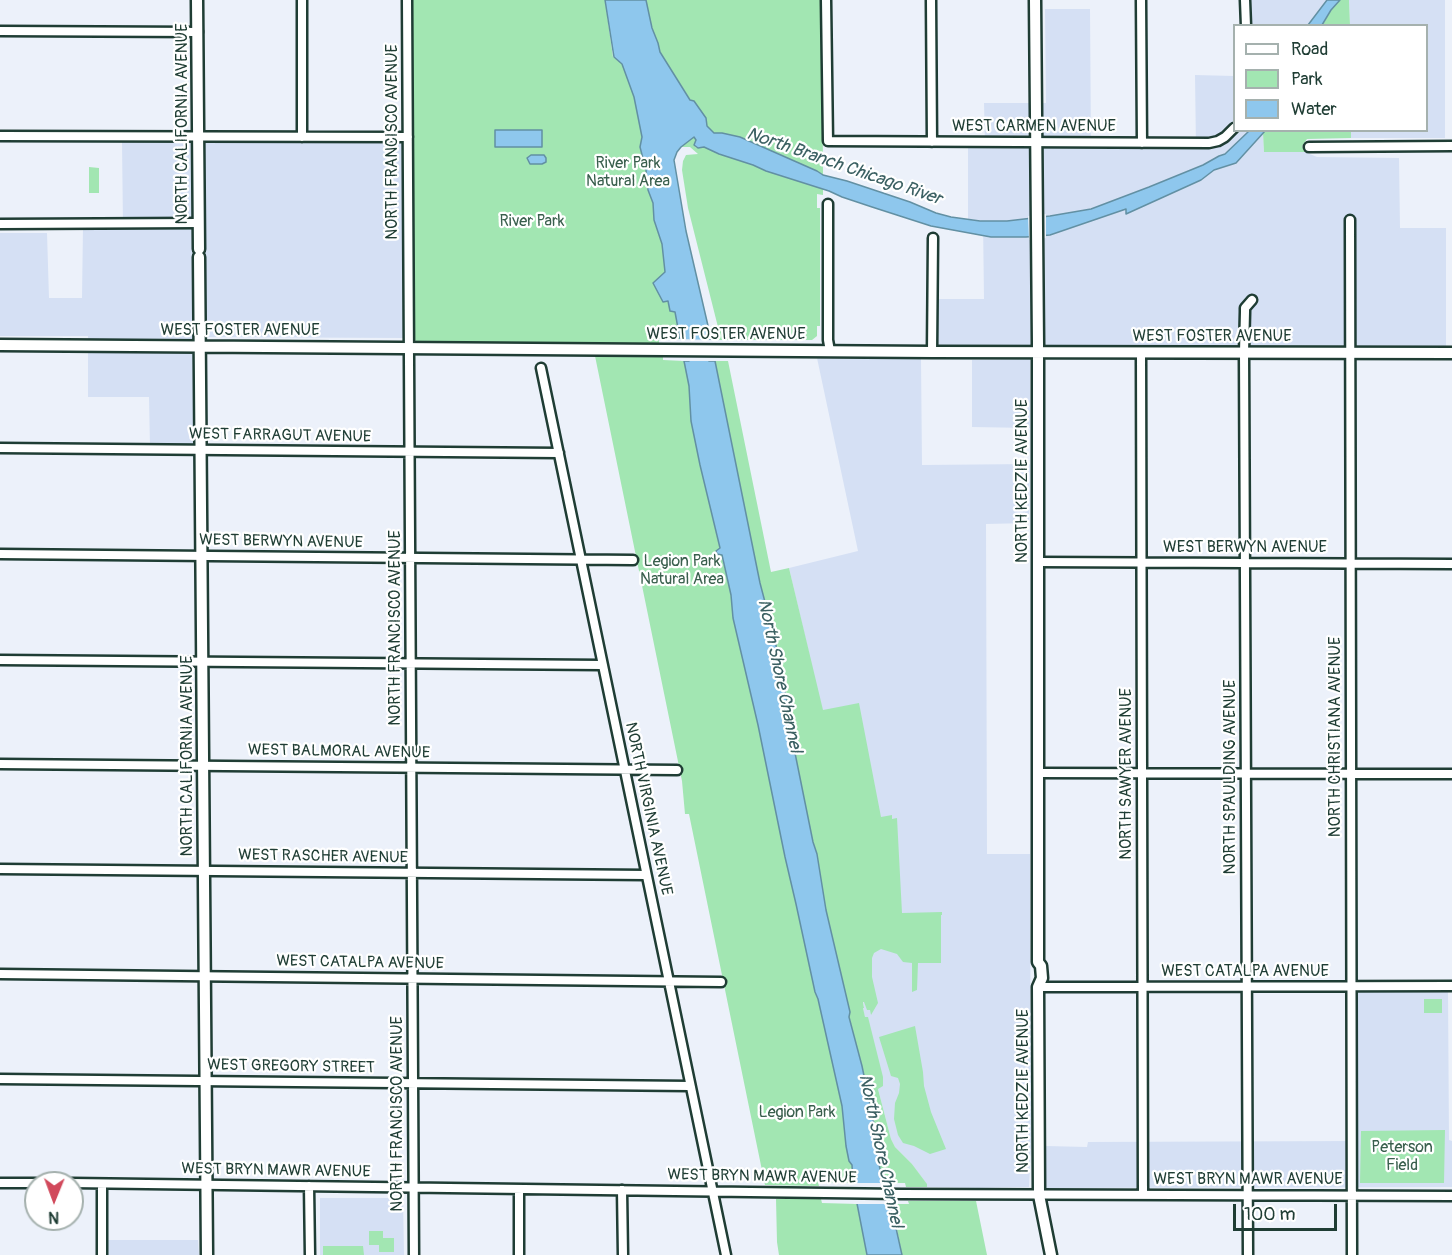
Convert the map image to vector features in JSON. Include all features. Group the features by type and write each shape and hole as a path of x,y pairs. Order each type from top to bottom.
{"main road":[{"name":"NORTH CALIFORNIA AVENUE","path":"197,0 207,1255"},
{"name":"NORTH KEDZIE AVENUE","path":"1035,0 1038,352 1038,962 1035,966 1034,978 1038,987 1039,1195 1051,1255"},
{"name":"WEST FOSTER AVENUE","path":"0,345 933,352 1452,353"}],"street":[{"path":"302,0 302,137"},
{"name":"NORTH FRANCISCO AVENUE","path":"407,0 414,1255"},
{"name":"WEST CARMEN AVENUE","path":"826,0 828,141 1194,143 1218,141 1233,129"},
{"path":"931,0 932,142"},
{"path":"1141,0 1142,143"},
{"path":"1245,0 1246,24"},
{"path":"0,31 198,32"},
{"path":"0,136 408,137"},
{"path":"1309,147 1452,146"},
{"path":"828,204 828,340 830,351"},
{"name":"NORTH CHRISTIANA AVENUE","path":"1350,220 1352,1255"},
{"path":"0,224 199,223"},
{"path":"933,238 933,352"},
{"name":"NORTH SPAULDING AVENUE","path":"1248,1255 1244,352 1245,308 1252,300"},
{"name":"NORTH SAWYER AVENUE","path":"1141,352 1143,1195"},
{"name":"NORTH VIRGINIA AVENUE","path":"541,368 726,1255"},
{"name":"WEST FARRAGUT AVENUE","path":"0,448 559,453"},
{"name":"WEST BERWYN AVENUE","path":"0,554 633,560"},
{"name":"WEST BERWYN AVENUE","path":"1038,562 1452,564"},
{"path":"0,660 602,665"},
{"name":"WEST BALMORAL AVENUE","path":"0,764 677,770"},
{"path":"1038,773 1452,774"},
{"name":"WEST RASCHER AVENUE","path":"0,869 646,875"},
{"name":"WEST CATALPA AVENUE","path":"0,974 721,982"},
{"name":"WEST CATALPA AVENUE","path":"1038,987 1452,986"},
{"name":"WEST GREGORY STREET","path":"0,1079 690,1086"},
{"path":"0,1183 24,1183"},
{"name":"WEST BRYN MAWR AVENUE","path":"84,1184 901,1194 1452,1196"},
{"path":"102,1184 102,1255"},
{"path":"309,1186 310,1255"},
{"path":"519,1189 519,1255"},
{"path":"622,1190 623,1255"}],"shaded area":[{"path":"1249,0 1327,0 1309,24 1250,24"},
{"path":"1349,0 1445,0 1445,138 1351,138 1351,132 1428,132 1428,24 1350,24"},
{"path":"1045,9 1090,9 1091,148 1196,148 1195,75 1233,76 1233,132 1263,132 1264,152 1305,152 1317,157 1399,158 1400,228 1446,228 1446,346 932,345 932,299 984,299 983,221 968,219 968,146 985,146 984,103 1046,103"},
{"path":"122,142 403,143 403,338 194,337 194,447 150,447 149,397 88,397 88,336 0,336 0,233 47,233 49,298 82,298 83,227 123,227"},
{"path":"817,358 921,359 922,465 1030,464 1029,523 986,524 987,854 1030,854 1031,1146 1029,1187 927,1187 891,1139 878,1089 863,1008 822,710 789,568 858,551"},
{"path":"1030,359 1030,428 972,427 972,360"},
{"path":"1448,991 1449,1140 1452,1141 1452,1187 1045,1188 1046,1146 1087,1147 1088,1142 1356,1141 1356,992"},
{"path":"320,1198 403,1198 404,1255 320,1255"},
{"path":"107,1240 198,1240 199,1255 107,1255"}],"green space":[{"name":"River Park","path":"412,0 605,0 613,57 622,63 634,97 642,137 640,147 648,190 662,244 670,311 675,312 680,339 659,339 659,343 626,343 418,342 413,339"},
{"path":"646,0 822,0 823,175 740,137 714,133 707,126 660,52"},
{"path":"1340,0 1349,0 1350,24 1323,24"},
{"path":"1351,132 1351,138 1307,139 1302,146 1305,152 1264,152 1263,133"},
{"path":"694,137 695,147 704,147 766,171 823,189 823,195 817,194 817,208 820,208 820,326 817,326 817,336 812,340 719,340 720,335 688,208 682,170 686,155 698,154 690,147 681,147"},
{"path":"89,167 99,168 99,193 89,193"},
{"name":"Legion Park","path":"595,356 663,357 663,360 684,361 689,386 691,421 700,465 731,595 733,618 842,1106 853,1183 818,1182 819,1186 765,1185 689,814 685,814 682,781"},
{"path":"715,361 728,361 771,572 789,568 823,710 859,703 881,817 892,815 892,819 897,818 902,913 942,912 941,963 918,963 917,990 912,992 912,963 903,962 897,954 881,949 874,953 872,958 872,977 878,1003 871,1015 863,1002 865,1017 868,1017 883,1077 883,1086 878,1089 891,1139 927,1187 906,1187 905,1183 886,1183 885,1177 881,1175 875,1129 826,910 775,640 760,583"},
{"path":"1424,999 1442,999 1442,1013 1424,1013"},
{"path":"915,1026 924,1086 931,1112 946,1149 930,1154 903,1143 898,1135 894,1119 900,1084 898,1078 891,1076 879,1037"},
{"name":"Peterson Field","path":"1445,1130 1444,1183 1360,1183 1361,1131"},
{"path":"776,1199 821,1199 822,1203 857,1204 867,1255 779,1255"},
{"path":"908,1201 976,1201 987,1255 902,1255 892,1204 909,1204"},
{"path":"369,1231 383,1231 383,1238 394,1238 394,1252 379,1252 379,1245 369,1245"},
{"path":"323,1246 363,1246 364,1255 323,1255"}],"water":[{"name":"North Shore Channel","path":"605,0 646,0 660,52 690,100 694,101 706,118 707,126 714,133 740,137 823,175 910,202 936,213 980,221 1007,221 1091,209 1203,165 1225,154 1248,132 1264,132 1236,163 1214,170 1201,180 1126,214 1126,209 1050,235 1026,237 991,237 931,226 766,171 704,147 698,148 694,145 696,140 694,137 681,147 674,160 686,231 711,340 705,340 709,361 715,361 760,583 775,640 826,910 875,1129 881,1175 885,1177 902,1255 867,1255 853,1183 852,1165 846,1146 842,1106 785,857 733,618 731,595 722,555 717,554 716,551 720,548 691,421 689,386 684,361 689,361 685,339 680,339 675,312 670,311 668,301 663,302 653,283 665,272 662,244 654,220 653,203 648,190 640,147 642,137 634,97 622,64 614,57"},
{"path":"1327,0 1340,0 1323,24 1309,24"},
{"path":"495,130 542,130 542,147 495,147"},
{"path":"531,155 544,155 546,162 530,164 527,158"}],"pier":[{"path":"1046,214 1046,238 1029,240 1028,216"},
{"path":"677,339 714,340 708,343 711,358 716,358 718,361 681,361 682,358 686,358 682,342 678,342"},
{"path":"850,1183 890,1183 895,1204 854,1204"}],"park label":[{"name":"River Park Natural Area","path":"628,173"},
{"name":"Legion Park Natural Area","path":"682,571"}],"water label":[{"name":"North Branch Chicago River","path":"844,167"}]}
